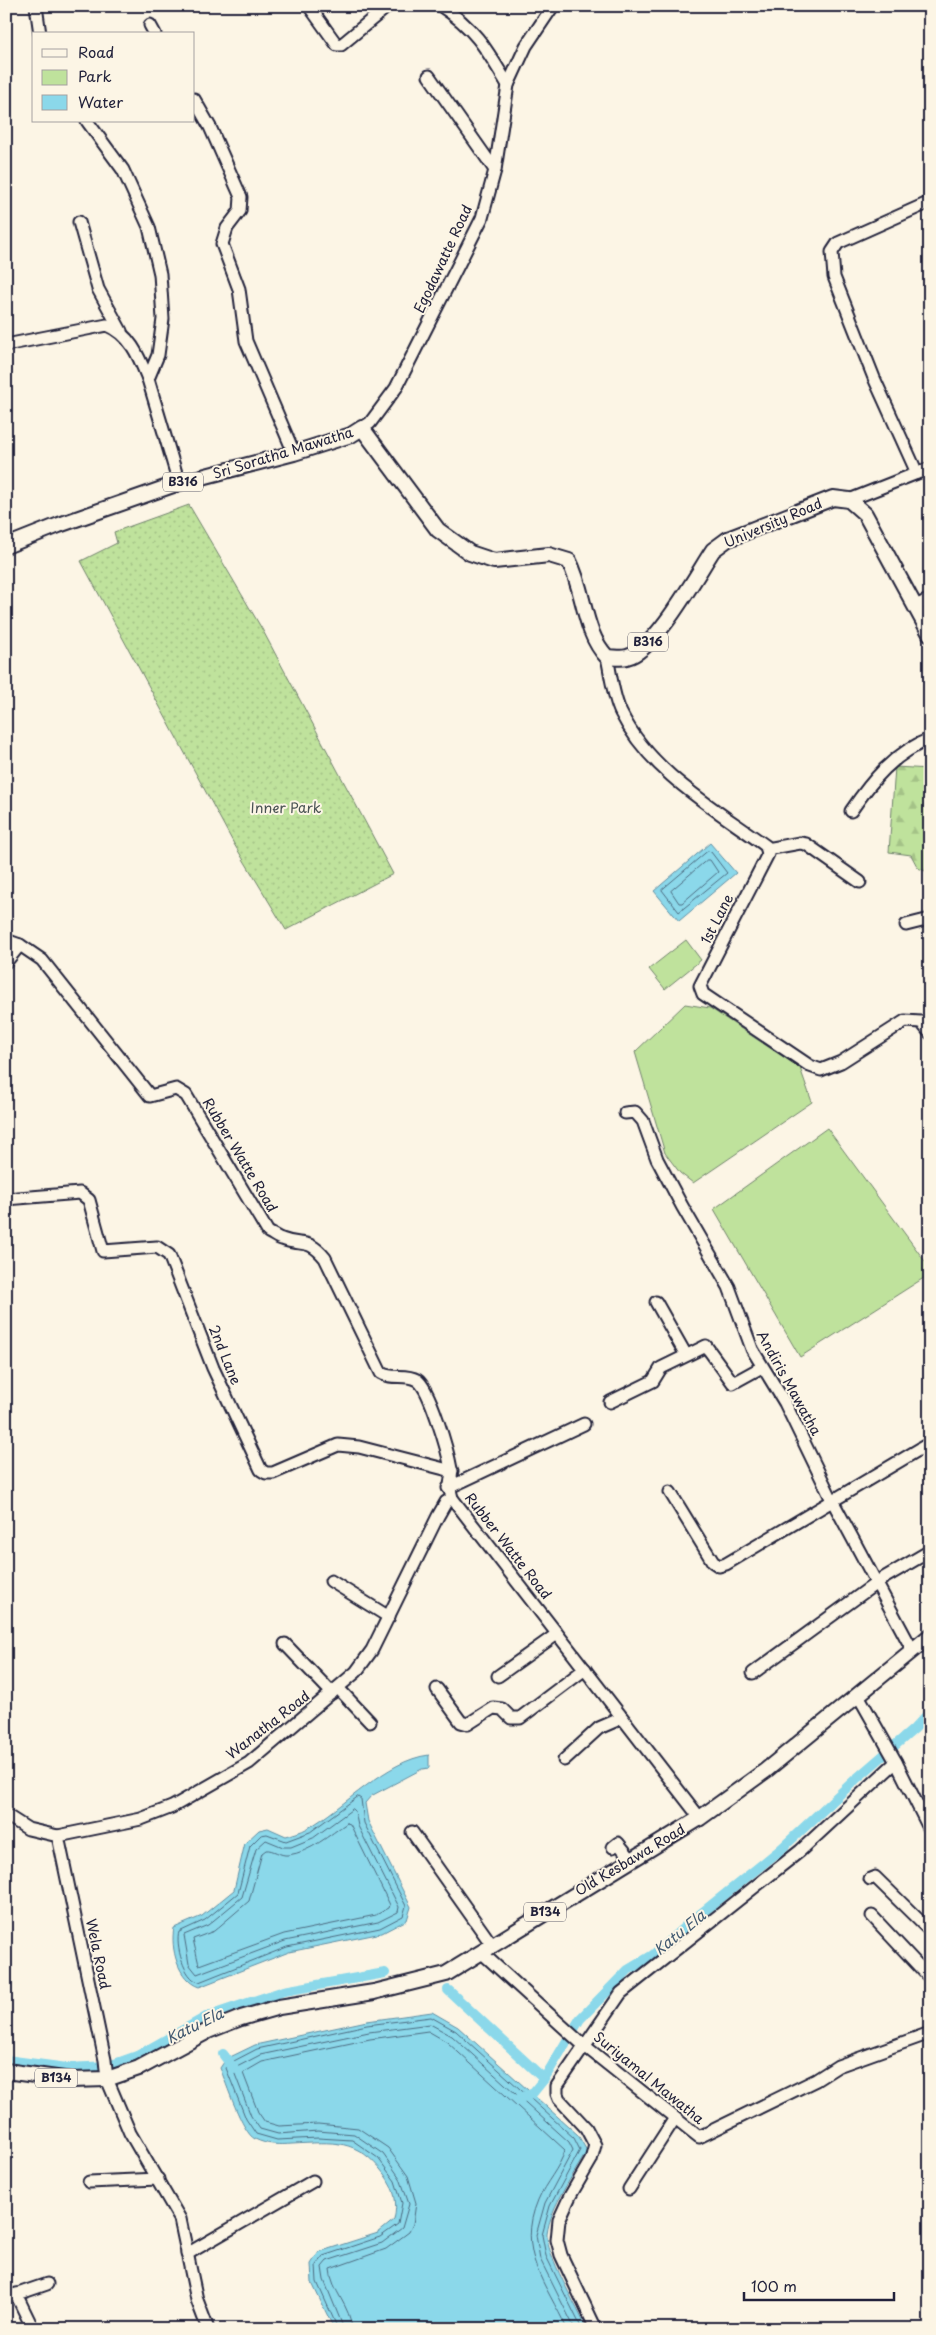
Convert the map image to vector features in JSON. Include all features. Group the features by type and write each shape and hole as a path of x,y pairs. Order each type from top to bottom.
{"main road":[{"name":"Sri Soratha Mawatha","path":"6,546 59,525 179,483 294,453 351,435 362,428"},
{"path":"362,428 438,530 470,553 494,561 549,555 569,561 576,574 592,636 598,648 607,657"},
{"name":"University Road","path":"607,657 627,657 642,648 670,617 713,550 728,539 820,502 834,498 849,500"},
{"path":"849,500 865,514 930,634"},
{"name":"Old Kesbawa Road","path":"6,2071 71,2080 139,2068 208,2031 241,2018 279,2007 374,1992 446,1974 700,1818 765,1771 930,1636"}],"street":[{"path":"36,6 40,32"},
{"path":"309,6 337,45 340,45 388,6"},
{"path":"441,6 463,20 484,45 508,85"},
{"name":"Egodawatte Road","path":"362,428 370,423 396,388 482,218 495,170 508,85 526,46 553,6"},
{"path":"429,76 495,170"},
{"path":"195,101 210,127 242,197 240,211 227,228 222,244 239,289 246,341 294,453"},
{"path":"88,122 123,170 149,227 160,274 163,319 158,355 148,379"},
{"path":"918,473 874,378 834,277 832,252 838,243 930,202"},
{"path":"79,222 98,289 121,331 138,355 148,379 179,483"},
{"path":"6,345 107,325 121,331"},
{"path":"849,500 930,468"},
{"path":"916,606 930,599"},
{"path":"607,657 620,711 637,741 676,780 766,846 767,849 800,843 806,844 860,882"},
{"path":"850,810 866,788 894,758 930,738"},
{"name":"1st Lane","path":"767,849 768,854 700,986 703,994 810,1066 821,1070 841,1062 905,1021 921,1022 930,1033"},
{"path":"906,925 930,919"},
{"name":"Rubber Watte Road","path":"6,940 20,944 42,960 150,1096 176,1089 186,1095 268,1232 284,1240 302,1242 316,1248 321,1253 381,1373 388,1377 405,1376 418,1381 429,1395 452,1471 450,1493 700,1818"},
{"path":"6,962 20,944"},
{"name":"Andiris Mawatha","path":"625,1113 635,1112 643,1122 657,1159 693,1227 729,1286 743,1328 762,1367 785,1403 832,1500 912,1650"},
{"name":"2nd Lane","path":"6,1200 80,1193 89,1200 103,1251 157,1247 169,1255 213,1368 261,1470 266,1473 274,1473 338,1444 359,1447 452,1471"},
{"path":"656,1302 686,1355"},
{"path":"610,1402 653,1381 661,1368 706,1346 733,1383 762,1367"},
{"path":"450,1493 584,1424"},
{"path":"670,1492 713,1562 719,1566 726,1564 930,1443"},
{"name":"Wanatha Road","path":"6,1814 28,1829 58,1836 141,1819 172,1807 249,1763 356,1672 372,1650 450,1493"},
{"path":"753,1673 877,1584 930,1551"},
{"path":"331,1581 389,1617"},
{"path":"498,1676 557,1634"},
{"path":"286,1644 370,1722"},
{"path":"437,1689 461,1722 468,1724 493,1708 502,1709 511,1718 520,1718 584,1669"},
{"path":"858,1695 896,1762 930,1830"},
{"path":"564,1760 599,1728 622,1718"},
{"path":"596,2329 561,2255 557,2240 559,2220 594,2152 595,2146 586,2128 559,2099 556,2090 583,2044 628,1986 800,1851 896,1762"},
{"name":"Suriyamal Mawatha","path":"412,1832 487,1949 563,2027 699,2138 816,2080 838,2066 930,2033"},
{"name":"Wela Road","path":"58,1836 107,2075 130,2133 180,2219 197,2300 208,2329"},
{"path":"613,1847 618,1843 631,1859"},
{"path":"870,1879 875,1877 930,1931"},
{"path":"872,1916 930,1978"},
{"path":"629,2188 675,2118"},
{"path":"89,2182 158,2179"},
{"path":"187,2254 313,2182"},
{"path":"34,2329 11,2296 47,2284"}],"green space":[{"name":"Inner Park","path":"189,505 262,629 393,874 286,930 234,844 81,561 117,543 114,532"},
{"path":"895,767 930,769 930,873 918,868 911,855 889,852"},
{"path":"686,940 701,960 665,989 649,969"},
{"path":"685,1004 710,1008 800,1068 812,1102 693,1183 680,1173 665,1153 635,1052"},
{"path":"827,1128 930,1268 930,1274 800,1357 714,1209"}],"water":[{"path":"710,843 736,873 679,921 654,891"},
{"path":"429,1755 429,1768 422,1769 371,1796 365,1803 368,1821 411,1907 407,1920 382,1933 289,1952 199,1987 186,1978 181,1971 175,1954 173,1945 174,1928 202,1916 234,1890 245,1843 259,1830 268,1828 286,1836 303,1831 381,1775 413,1759"},
{"path":"432,2012 458,2027 578,2135 587,2151 553,2212 547,2234 556,2267 587,2329 334,2329 312,2283 311,2264 319,2252 378,2233 394,2220 395,2196 391,2185 374,2162 354,2148 332,2143 274,2144 255,2139 250,2135 240,2118 220,2068 226,2059 255,2045 367,2021"}],"waterway":[{"name":"Katu Ela","path":"448,1990 544,2079 580,2019 628,1970 653,1955 688,1924 780,1850 856,1779 914,1729 930,1712"},
{"name":"Katu Ela","path":"6,2060 67,2068 109,2066 137,2056 206,2017 284,1991 385,1973"},
{"path":"223,2054 234,2069"},
{"path":"520,2098 532,2094 544,2079"}]}
